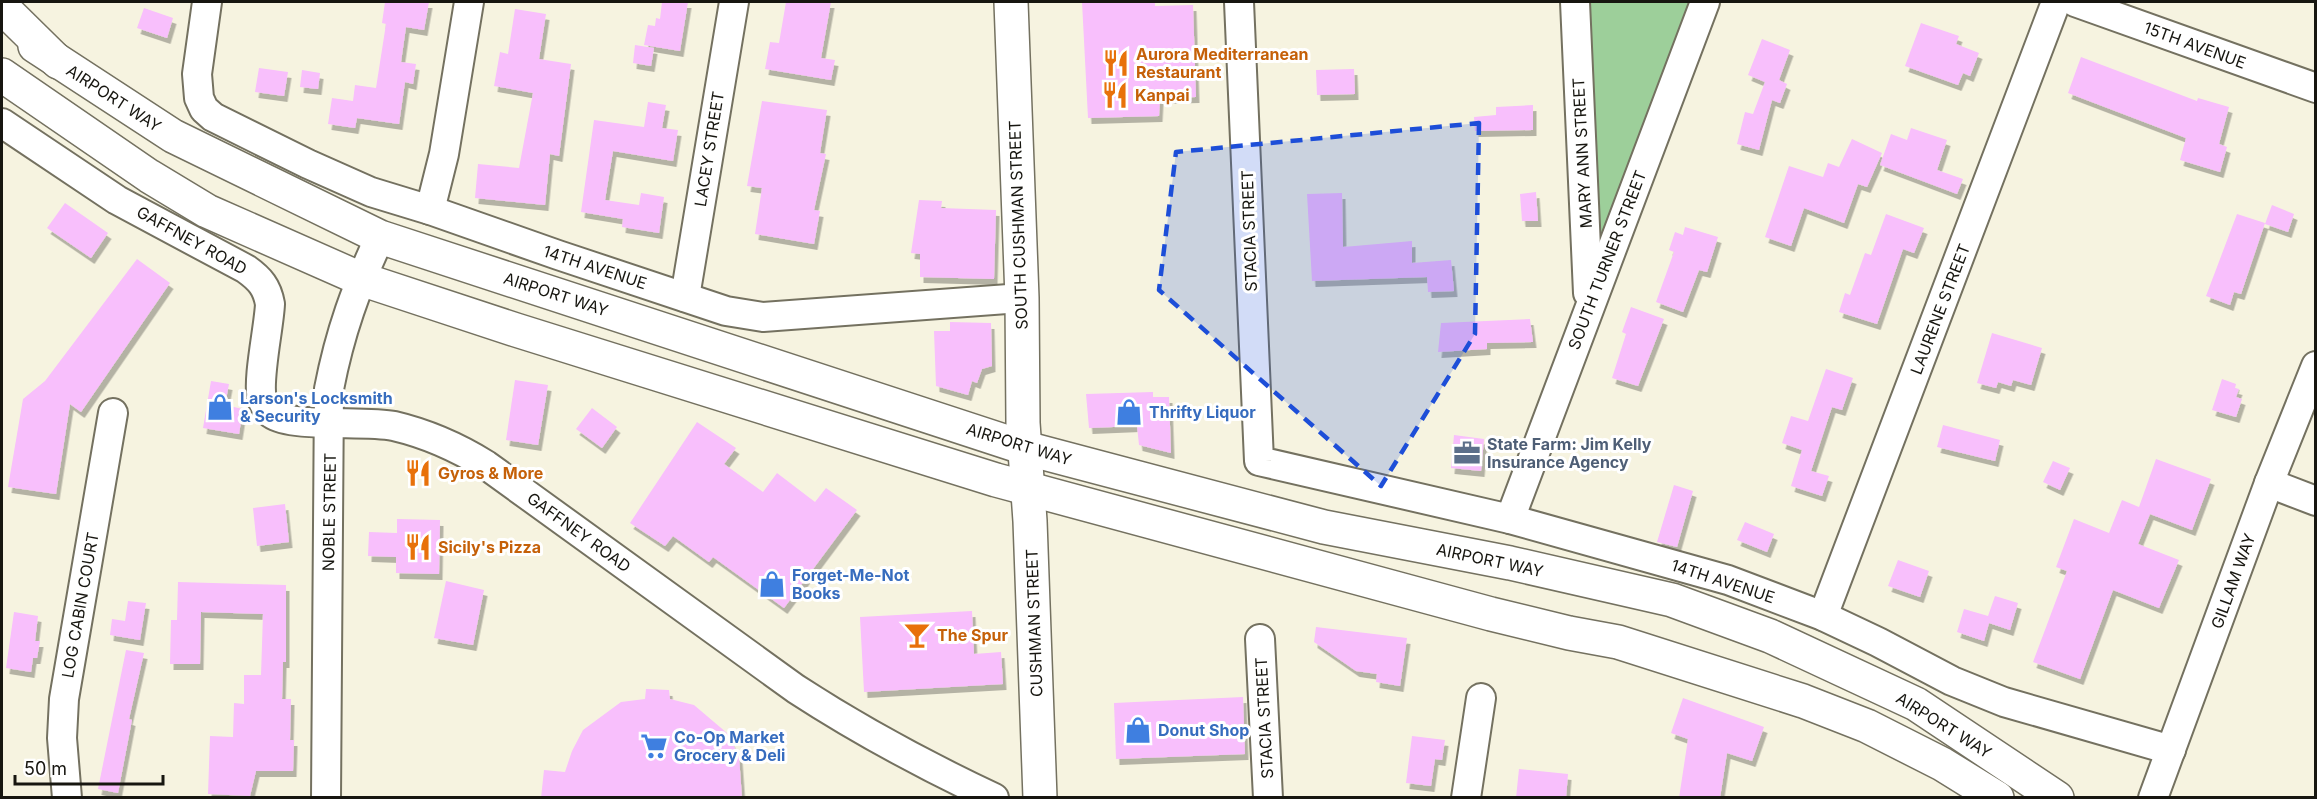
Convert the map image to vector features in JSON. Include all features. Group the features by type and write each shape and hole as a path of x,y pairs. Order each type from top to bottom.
{"main road":[{"name":"SOUTH CUSHMAN STREET","path":"1011,2 1025,448"},
{"path":"2,7 58,62"},
{"name":"AIRPORT WAY","path":"2,23 173,136 380,237 1025,448 1324,527 1510,563 1672,600 1770,636 1916,704 2058,798"},
{"name":"AIRPORT WAY","path":"2,75 149,176 207,211 361,279 527,334 1028,489 1491,614 1618,642 1737,679 1867,726 1942,764 1997,798"},
{"name":"CUSHMAN STREET","path":"1025,448 1040,798"}],"street":[{"name":"14TH AVENUE","path":"207,2 197,74 199,98 204,109 213,117 251,137 371,192 726,311 763,317 1022,298"},
{"path":"430,210 444,154 469,2"},
{"name":"LACEY STREET","path":"685,297 734,2"},
{"name":"STACIA STREET","path":"1239,2 1259,461"},
{"name":"MARY ANN STREET","path":"1575,2 1589,305"},
{"name":"SOUTH TURNER STREET","path":"1510,519 1705,2"},
{"name":"LAURENE STREET","path":"1823,616 2056,2"},
{"name":"15TH AVENUE","path":"2075,2 2316,88"},
{"name":"GAFFNEY ROAD","path":"2,123 117,200 259,278 268,292 270,304 262,377 262,399 271,413 287,420 393,426 429,436 456,447 486,465 843,720 994,798"},
{"name":"NOBLE STREET","path":"326,798 329,388 335,354 349,308 380,237"},
{"name":"GILLAM WAY","path":"2153,798 2269,483 2316,366"},
{"name":"LOG CABIN COURT","path":"67,798 62,738 64,699 113,413"},
{"name":"14TH AVENUE","path":"1259,461 1510,519 1728,580 1823,616 1952,681 2004,702 2171,750"},
{"path":"2269,483 2316,501"},
{"name":"STACIA STREET","path":"1260,639 1268,798"},
{"path":"1466,798 1481,698"}],"highlighted area":[{"path":"1479,123 1475,334 1381,486 1159,290 1176,152"}],"green space":[{"path":"1575,2 1705,2 1589,305"}],"building":[{"path":"385,2 429,2 424,30 406,27 401,62 416,64 413,84 405,82 399,124 357,118 355,128 328,124 332,98 353,101 355,85 376,88 386,24 382,23"},
{"path":"662,2 688,2 680,51 644,45 648,25 655,26 656,18 660,19"},
{"path":"786,2 831,2 821,58 835,60 831,80 765,69 770,42 779,43"},
{"path":"1082,2 1155,2 1155,6 1193,5 1196,97 1160,98 1159,116 1088,118"},
{"path":"144,8 173,18 167,38 137,28"},
{"path":"515,9 546,14 539,59 571,64 559,156 550,154 545,205 475,198 478,164 519,168 533,93 494,86 500,52 508,54"},
{"path":"1921,23 1959,36 1956,44 1979,53 1970,76 1963,73 1958,85 1905,66"},
{"path":"1762,39 1790,50 1779,80 1787,84 1780,103 1772,100 1759,150 1737,144 1745,112 1753,114 1765,82 1748,75"},
{"path":"635,45 654,48 651,66 633,63"},
{"path":"2081,57 2197,101 2198,98 2229,107 2219,144 2227,147 2220,172 2180,160 2186,138 2068,93"},
{"path":"259,68 288,72 284,96 255,92"},
{"path":"1354,69 1355,94 1317,95 1316,70"},
{"path":"302,70 320,73 318,89 300,87"},
{"path":"762,101 827,110 820,153 826,154 814,210 820,211 814,244 755,234 762,188 747,186"},
{"path":"648,102 666,105 662,128 678,130 673,161 613,151 605,200 639,205 641,193 664,197 659,233 622,227 623,219 581,212 594,120 644,127"},
{"path":"1533,105 1533,130 1475,131 1474,117 1496,115 1496,107"},
{"path":"1911,128 1947,140 1937,170 1963,179 1957,194 1880,165 1891,134 1907,140"},
{"path":"1852,139 1882,153 1867,187 1858,184 1844,223 1804,208 1791,246 1765,237 1789,166 1823,177 1828,163 1839,167"},
{"path":"1536,192 1538,221 1522,221 1520,194"},
{"path":"1342,193 1343,247 1412,241 1412,263 1451,260 1454,291 1428,292 1427,277 1312,281 1307,194"},
{"path":"919,200 942,201 941,208 996,210 994,279 920,277 920,254 911,253"},
{"path":"65,203 108,233 91,258 47,228"},
{"path":"2272,205 2294,214 2288,232 2265,224"},
{"path":"1886,214 1924,228 1914,253 1903,249 1877,324 1839,312 1845,293 1850,295 1865,253 1871,255"},
{"path":"2237,214 2265,223 2241,294 2234,292 2230,305 2206,296"},
{"path":"1685,227 1718,237 1707,272 1699,270 1683,312 1656,302 1674,252 1669,250 1675,232 1683,235"},
{"path":"137,259 170,283 81,412 70,404 56,494 8,487 23,399 45,381"},
{"path":"1631,307 1664,319 1638,386 1612,378 1626,334 1622,332"},
{"path":"1530,319 1533,342 1487,343 1487,349 1438,352 1441,323"},
{"path":"950,322 991,323 992,366 982,369 977,383 972,381 968,395 936,386 934,331 950,331"},
{"path":"1992,333 2042,348 2031,385 2013,380 2011,386 1998,382 1996,388 1977,383"},
{"path":"1826,369 1853,378 1842,410 1832,407 1811,471 1829,476 1822,496 1791,486 1802,450 1782,443 1791,416 1808,421"},
{"path":"2222,379 2236,384 2235,388 2239,389 2236,397 2242,399 2236,417 2212,410"},
{"path":"515,380 548,385 538,445 506,440"},
{"name":"Larson's Locksmith & Security","path":"211,381 229,384 225,405 243,409 239,434 203,428"},
{"name":"Thrifty Liquor","path":"1153,392 1153,397 1169,397 1171,453 1139,445 1137,426 1089,428 1086,394"},
{"path":"592,408 617,427 602,448 576,429"},
{"path":"697,422 736,448 724,464 763,492 777,473 815,502 826,488 857,510 784,608 713,557 709,562 673,536 665,546 630,523"},
{"path":"1943,425 2000,440 1995,461 1937,447"},
{"name":"State Farm: Jim Kelly Insurance Agency","path":"1454,435 1484,439 1481,471 1451,468"},
{"path":"2156,459 2211,479 2192,530 2150,514 2138,544 2179,560 2159,608 2113,590 2080,679 2033,662 2067,571 2056,567 2074,519 2109,533 2122,500 2139,507"},
{"path":"2053,461 2070,468 2060,490 2043,482"},
{"path":"1674,485 1693,491 1677,547 1657,542"},
{"path":"285,504 289,542 257,546 253,508"},
{"name":"Sicily's Pizza","path":"397,519 440,520 439,574 396,573 396,557 368,556 369,532 397,533"},
{"path":"1745,522 1774,534 1767,552 1737,540"},
{"path":"1898,560 1929,571 1920,597 1888,586"},
{"path":"446,581 484,590 473,645 434,638"},
{"path":"178,582 286,585 286,662 283,662 282,699 291,699 290,740 294,740 293,771 256,771 250,796 208,794 210,736 233,737 234,703 244,704 244,675 261,675 263,614 201,612 200,664 170,664 171,620 177,620"},
{"path":"1995,596 2018,603 2010,630 1989,623 1984,641 1957,632 1964,609 1988,616"},
{"path":"128,601 146,603 140,640 110,635 112,619 125,621"},
{"name":"The Spur","path":"972,611 974,654 1001,652 1003,684 864,692 860,617"},
{"path":"14,612 38,616 35,641 40,641 37,658 33,658 31,672 6,668"},
{"path":"1316,627 1407,638 1400,686 1376,682 1377,674 1356,671 1314,642"},
{"path":"126,650 144,653 129,719 132,720 118,793 98,789"},
{"name":"Co-Op Market Grocery & Deli","path":"646,689 669,690 670,699 694,705 727,733 739,756 742,798 541,798 544,770 565,772 572,751 583,730 621,702 645,699"},
{"path":"1243,697 1245,754 1116,759 1114,703"},
{"path":"1683,698 1764,727 1752,761 1727,753 1720,798 1679,798 1688,739 1671,733"},
{"path":"1412,736 1445,740 1442,760 1435,759 1431,786 1406,783"},
{"path":"1519,769 1568,774 1566,798 1516,798"}],"place":[{"name":"Aurora Mediterranean Restaurant","path":"1116,63"},
{"name":"Kanpai","path":"1115,95"},
{"name":"Larson's Locksmith & Security","path":"220,407"},
{"name":"Thrifty Liquor","path":"1129,412"},
{"name":"State Farm: Jim Kelly Insurance Agency","path":"1467,453"},
{"name":"Gyros & More","path":"418,473"},
{"name":"Sicily's Pizza","path":"418,547"},
{"name":"Forget-Me-Not Books","path":"772,584"},
{"name":"The Spur","path":"917,635"},
{"name":"Donut Shop","path":"1138,730"},
{"name":"Co-Op Market Grocery & Deli","path":"654,746"}]}
